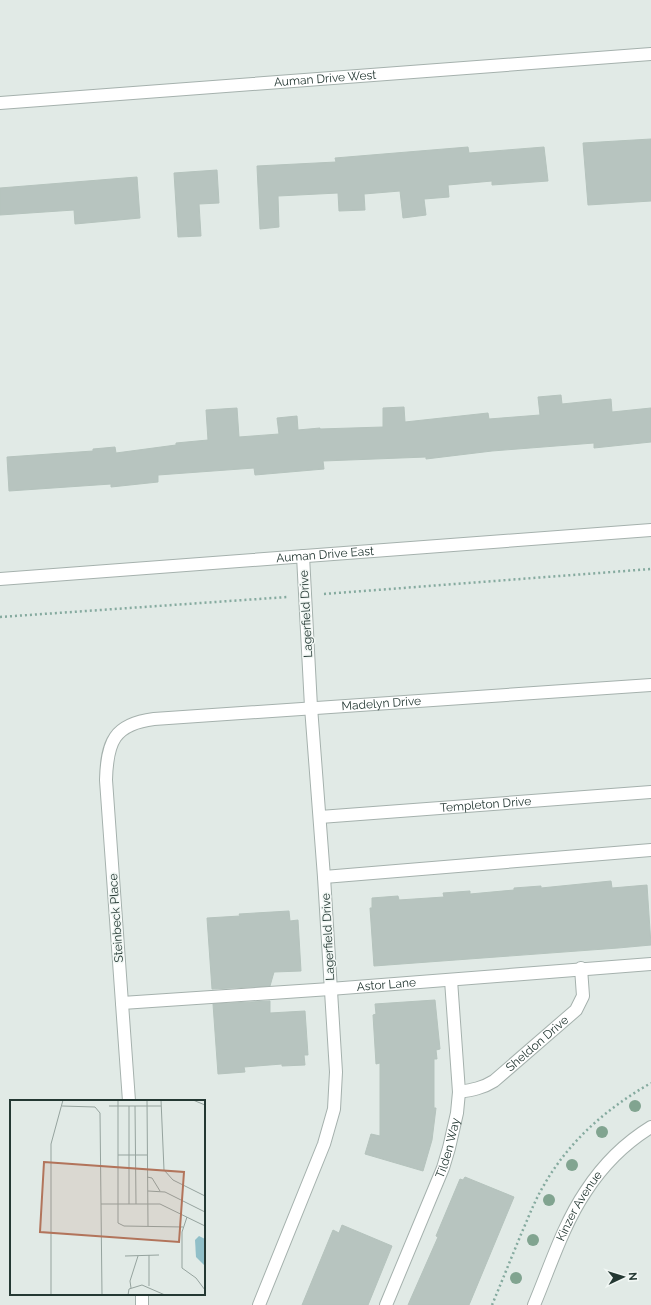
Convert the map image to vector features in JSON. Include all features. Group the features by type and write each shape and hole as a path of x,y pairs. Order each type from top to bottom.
{"street":[{"name":"Auman Drive West","path":"0,103 651,54"},
{"name":"Auman Drive East","path":"0,579 651,530"},
{"name":"Lagerfield Drive","path":"259,1305 324,1144 334,1109 336,1072 320,817 311,707 303,556"},
{"name":"Madelyn Drive","path":"116,736 123,728 143,720 311,707 651,685"},
{"name":"Steinbeck Place","path":"116,736 107,758 106,780 129,1100"},
{"name":"Templeton Drive","path":"320,817 651,792"},
{"path":"324,877 651,850"},
{"name":"Astor Lane","path":"122,1003 330,990 581,968 651,964"},
{"name":"Sheldon Drive","path":"459,1092 475,1090 494,1081 576,1010 583,996 581,968"},
{"name":"Tilden Way","path":"386,1305 443,1168 452,1134 459,1092 451,980"},
{"name":"Kinzer Avenue","path":"534,1305 574,1211 586,1190 618,1151 651,1126"}],"path":[{"path":"0,617 305,596 651,569"},
{"path":"492,1305 538,1196 565,1153 595,1122 651,1083"}],"building":[{"path":"651,139 651,201 588,205 583,143"},
{"path":"468,147 469,153 544,147 548,181 492,185 492,181 448,185 449,197 424,199 426,215 403,218 400,191 364,194 365,210 339,211 338,193 278,196 279,227 260,229 257,166 336,162 335,158"},
{"path":"217,170 219,203 199,204 201,236 178,237 174,173"},
{"path":"137,177 140,218 75,224 74,210 0,215 0,188"},
{"path":"561,395 562,404 611,399 612,412 651,408 651,442 594,448 594,443 492,451 426,459 426,457 323,461 324,469 255,475 254,468 158,475 158,482 111,487 111,484 9,491 7,457 93,451 93,449 115,447 116,453 176,445 176,443 208,440 206,410 237,408 239,437 279,434 277,418 297,416 298,430 320,428 383,427 383,408 404,407 405,422 488,413 489,419 540,415 538,397"},
{"path":"611,881 612,888 647,885 651,945 374,966 370,908 372,908 372,898 398,896 399,900 444,897 443,893 470,891 470,894 514,890 514,888 541,886 541,888"},
{"path":"289,911 290,921 298,920 301,971 274,972 270,986 212,989 207,918 240,916 239,914"},
{"path":"435,1000 440,1049 436,1050 437,1059 434,1059 434,1108 436,1108 432,1140 423,1171 365,1154 371,1134 380,1136 380,1063 376,1064 373,1015 376,1014 375,1004"},
{"path":"270,1001 270,1013 305,1011 308,1055 304,1055 305,1065 282,1066 282,1064 244,1067 245,1072 218,1074 213,1004"},
{"path":"465,1177 514,1197 469,1305 408,1305 438,1237 436,1236 460,1179 463,1180"},
{"path":"342,1225 392,1246 368,1305 302,1305 333,1230 339,1233"}]}
